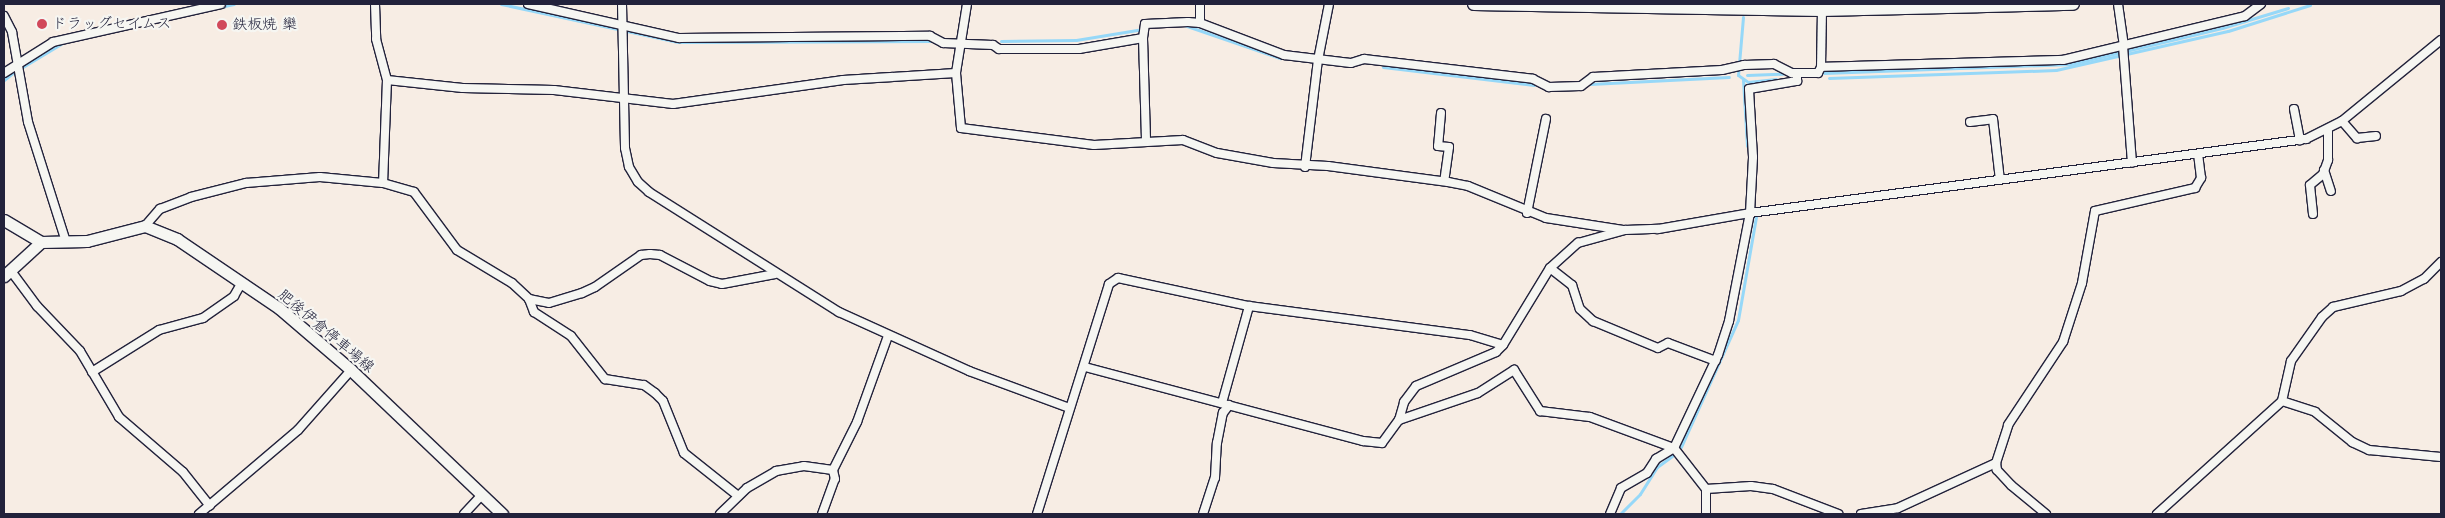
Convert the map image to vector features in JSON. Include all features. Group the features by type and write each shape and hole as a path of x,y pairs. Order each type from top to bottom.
{"main road":[{"path":"1474,4 1822,7 2073,4"},
{"path":"4,220 41,242 87,241 145,226"},
{"name":"肥後伊倉停車場線","path":"145,226 177,238 241,284 279,308 351,370 502,514"},
{"path":"7,274 41,242"}],"street":[{"path":"4,73 53,42 221,4"},
{"path":"376,4 376,39 387,80 383,183"},
{"path":"528,4 624,28 678,38 930,36 943,43 994,44 999,50 1079,49 1144,33"},
{"path":"622,4 626,101 625,148 638,182 775,274 888,336 969,371 1069,408"},
{"path":"967,4 956,72 961,128 1094,144 1146,140 1183,140 1217,153 1305,167 1328,166 1444,181 1468,186 1527,213 1625,230 1658,229 1750,213 2300,140 2328,131 2441,40"},
{"path":"1200,4 1200,23"},
{"path":"1305,167 1318,60 1329,4"},
{"path":"2118,4 2125,58 2132,163"},
{"path":"1821,67 2063,60 2245,16 2261,4"},
{"path":"1146,140 1147,73 1144,24 1200,23 1268,51 1318,60 1351,62 1364,59 1533,79 1549,87 1581,86 1593,77 1722,70 1740,65 1774,64 1797,73 1818,73 1821,67 1822,7"},
{"path":"4,16 12,32 28,122 66,242"},
{"path":"387,80 464,88 554,90 626,101 673,104 701,102 843,80 956,72"},
{"path":"1610,514 1621,488 1647,472 1656,460 1674,448 1716,361 1729,321 1750,213 1753,157 1749,88 1797,81 1797,73"},
{"path":"2294,109 2300,140"},
{"path":"1440,113 1438,146 1449,147 1444,181"},
{"path":"1970,122 1993,118 2000,180"},
{"path":"1527,213 1546,119"},
{"path":"2342,121 2357,138 2376,136"},
{"path":"2328,131 2330,142 2324,170 2331,191"},
{"path":"2046,514 1997,470 1996,463 2008,425 2049,367 2063,342 2082,283 2095,211 2195,188 2201,178 2198,155"},
{"path":"2314,214 2310,185 2324,170"},
{"path":"145,226 160,210 191,197 246,183 320,177 383,183 419,196 457,250 512,283 529,300 534,312 571,336 605,378 644,385 664,401 684,453 738,496"},
{"path":"1085,367 1376,444 1388,438 1399,420 1404,402 1416,386 1496,352 1503,345 1550,268 1578,243 1625,230"},
{"path":"529,300 549,303 582,293 595,287 641,255 650,254 660,256 710,281 722,284 775,274"},
{"path":"2157,514 2282,401 2290,361 2322,318 2333,307 2401,291 2424,280 2441,262"},
{"path":"1550,268 1572,285 1580,310 1593,322 1658,348 1668,343 1716,361"},
{"path":"7,274 80,350 119,417 184,472 210,506"},
{"path":"1037,514 1069,408 1085,367 1109,284 1118,278 1249,306 1470,335 1503,345"},
{"path":"92,372 159,330 203,318 234,296 241,284"},
{"path":"1203,514 1215,478 1217,444 1223,413 1249,306"},
{"path":"822,514 835,479 833,470 857,422 888,336"},
{"path":"199,514 298,430 351,370"},
{"path":"1399,420 1478,393 1514,370 1540,411 1590,417 1674,448 1706,488 1706,514"},
{"path":"2282,401 2315,412 2352,442 2369,450 2441,457"},
{"path":"1861,514 1898,508 1996,463"},
{"path":"720,514 738,496 776,471 789,468 833,470"},
{"path":"1706,488 1751,486 1773,490 1828,513 1838,514"},
{"path":"464,514 482,495"}],"waterway":[{"path":"220,7 234,4"},
{"path":"501,4 678,42 933,41"},
{"path":"1829,78 2056,70 2228,31 2310,5"},
{"path":"1824,73 2071,64 2222,28 2288,8"},
{"path":"1743,17 1738,75 1748,82 1776,79"},
{"path":"1184,25 1280,58"},
{"path":"1001,41 1076,40 1143,29"},
{"path":"21,68 61,44"},
{"path":"1383,67 1534,85"},
{"path":"4,80 15,71"},
{"path":"1747,75 1783,74"},
{"path":"1590,84 1729,77"},
{"path":"1743,80 1747,146"},
{"path":"1681,447 1738,320 1756,217"},
{"path":"1620,514 1640,494 1657,467 1672,456"}],"place":[{"name":"ドラッグセイムス","path":"42,24"},
{"name":"鉄板焼 欒","path":"222,25"}]}
